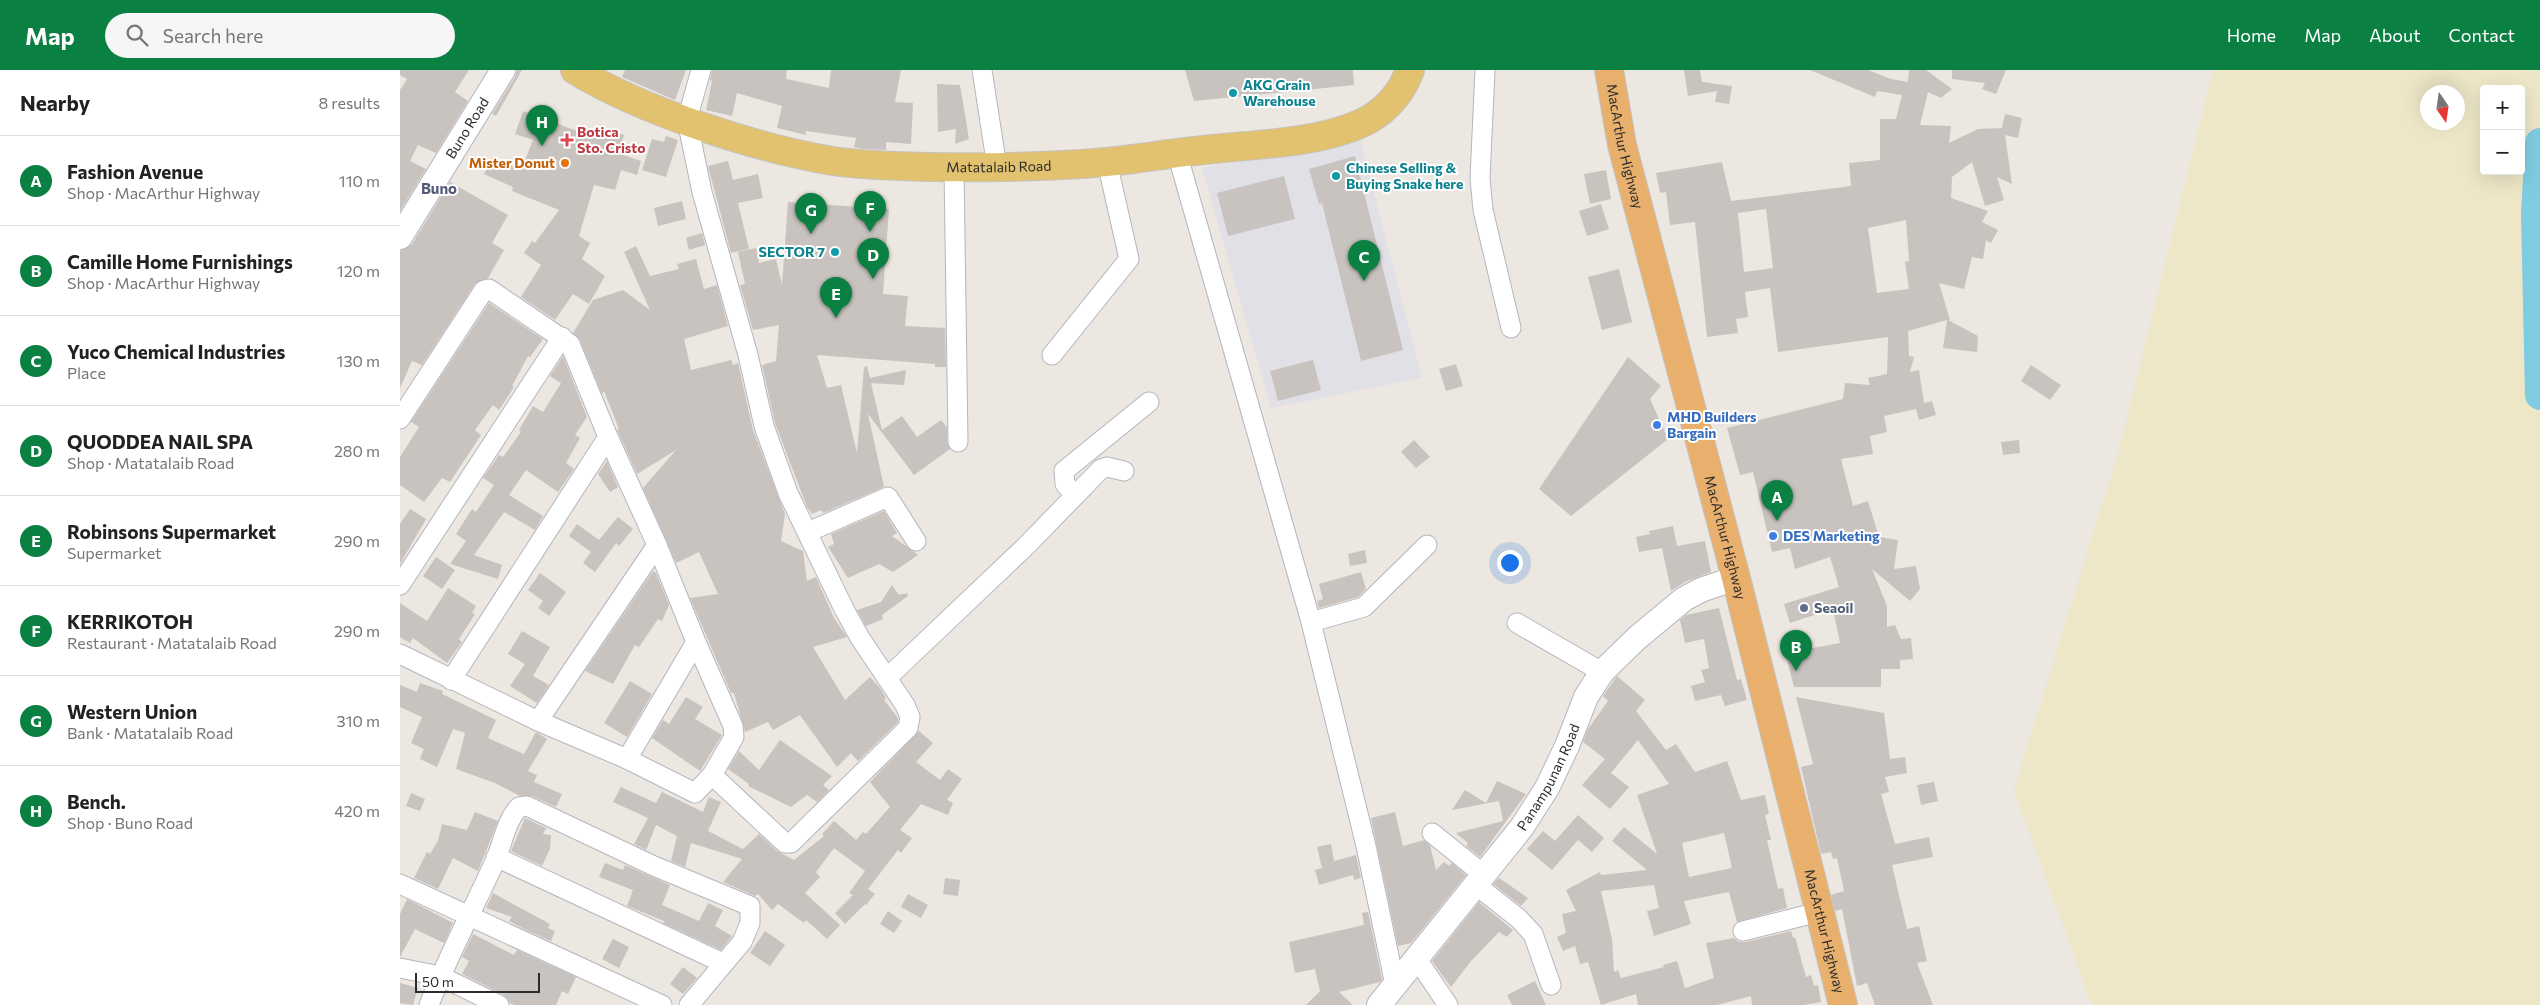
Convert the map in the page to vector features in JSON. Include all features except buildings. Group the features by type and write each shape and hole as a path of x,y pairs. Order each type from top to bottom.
{"highway":[{"name":"MacArthur Highway","path":"1609,70 1622,145 1736,578 1843,1005"}],"main road":[{"name":"Matatalaib Road","path":"575,70 632,99 686,120 760,144 833,161 891,166 954,168 1107,162 1290,141 1334,133 1369,119 1386,106 1397,95 1410,70"}],"street":[{"name":"Buno Road","path":"400,238 503,70"},
{"path":"701,70 686,120 702,192 748,355 764,426 788,493 844,610 905,705 910,717 908,728 791,843 785,843 712,775"},
{"path":"982,70 997,167"},
{"path":"1485,70 1480,178 1483,210 1511,328"},
{"path":"1177,153 1311,622 1366,846 1385,999"},
{"path":"1052,355 1129,259 1107,162"},
{"path":"954,168 958,442"},
{"path":"400,419 484,290 489,289 570,344 608,437 657,545 735,734 712,775 695,793 627,758 538,721 400,654"},
{"path":"400,585 562,337"},
{"path":"1075,496 1065,484 1064,471 1149,402"},
{"path":"451,680 608,437"},
{"path":"887,678 1026,546 1101,469 1114,468 1124,471"},
{"path":"808,532 888,497 916,540"},
{"path":"538,721 657,545"},
{"path":"1311,622 1364,607 1427,545"},
{"name":"Panampunan Road","path":"1385,999 1522,827 1547,788 1567,746 1586,697 1602,672 1644,632 1684,599 1701,590 1736,578"},
{"path":"1517,623 1602,672"},
{"path":"627,758 696,642"},
{"path":"429,1005 440,976 496,857 513,813 519,807 526,806 654,866 750,906 751,914 747,933 689,1005"},
{"path":"1432,834 1533,934 1551,985"},
{"path":"496,857 723,963"},
{"path":"400,884 662,1005"},
{"path":"1743,931 1819,912"},
{"path":"1417,958 1448,1005"},
{"path":"400,968 440,976 498,1005"}],"shaded area":[{"path":"1360,139 1422,378 1271,408 1202,168"}],"sand":[{"path":"2213,70 2540,70 2540,1005 2092,1005 2014,790 2121,443"}],"waterway":[{"path":"2540,143 2536,214 2540,395"}],"place":[{"name":"AKG Grain Warehouse","path":"1233,93"},
{"name":"Botica Sto. Cristo","path":"567,140"},
{"name":"Bench.","path":"542,146"},
{"name":"Mister Donut","path":"565,163"},
{"name":"Chinese Selling & Buying Snake here","path":"1336,176"},
{"name":"KERRIKOTOH","path":"870,232"},
{"name":"Western Union","path":"811,234"},
{"name":"SECTOR 7","path":"835,252"},
{"name":"QUODDEA NAIL SPA","path":"873,279"},
{"name":"Yuco Chemical Industries","path":"1364,281"},
{"name":"Robinsons Supermarket","path":"836,318"},
{"name":"MHD Builders Bargain","path":"1657,425"},
{"name":"Fashion Avenue","path":"1777,521"},
{"name":"DES Marketing","path":"1773,536"},
{"name":"Seaoil","path":"1804,608"},
{"name":"Camille Home Furnishings","path":"1796,671"}],"district":[{"name":"Buno","path":"439,189"}]}
